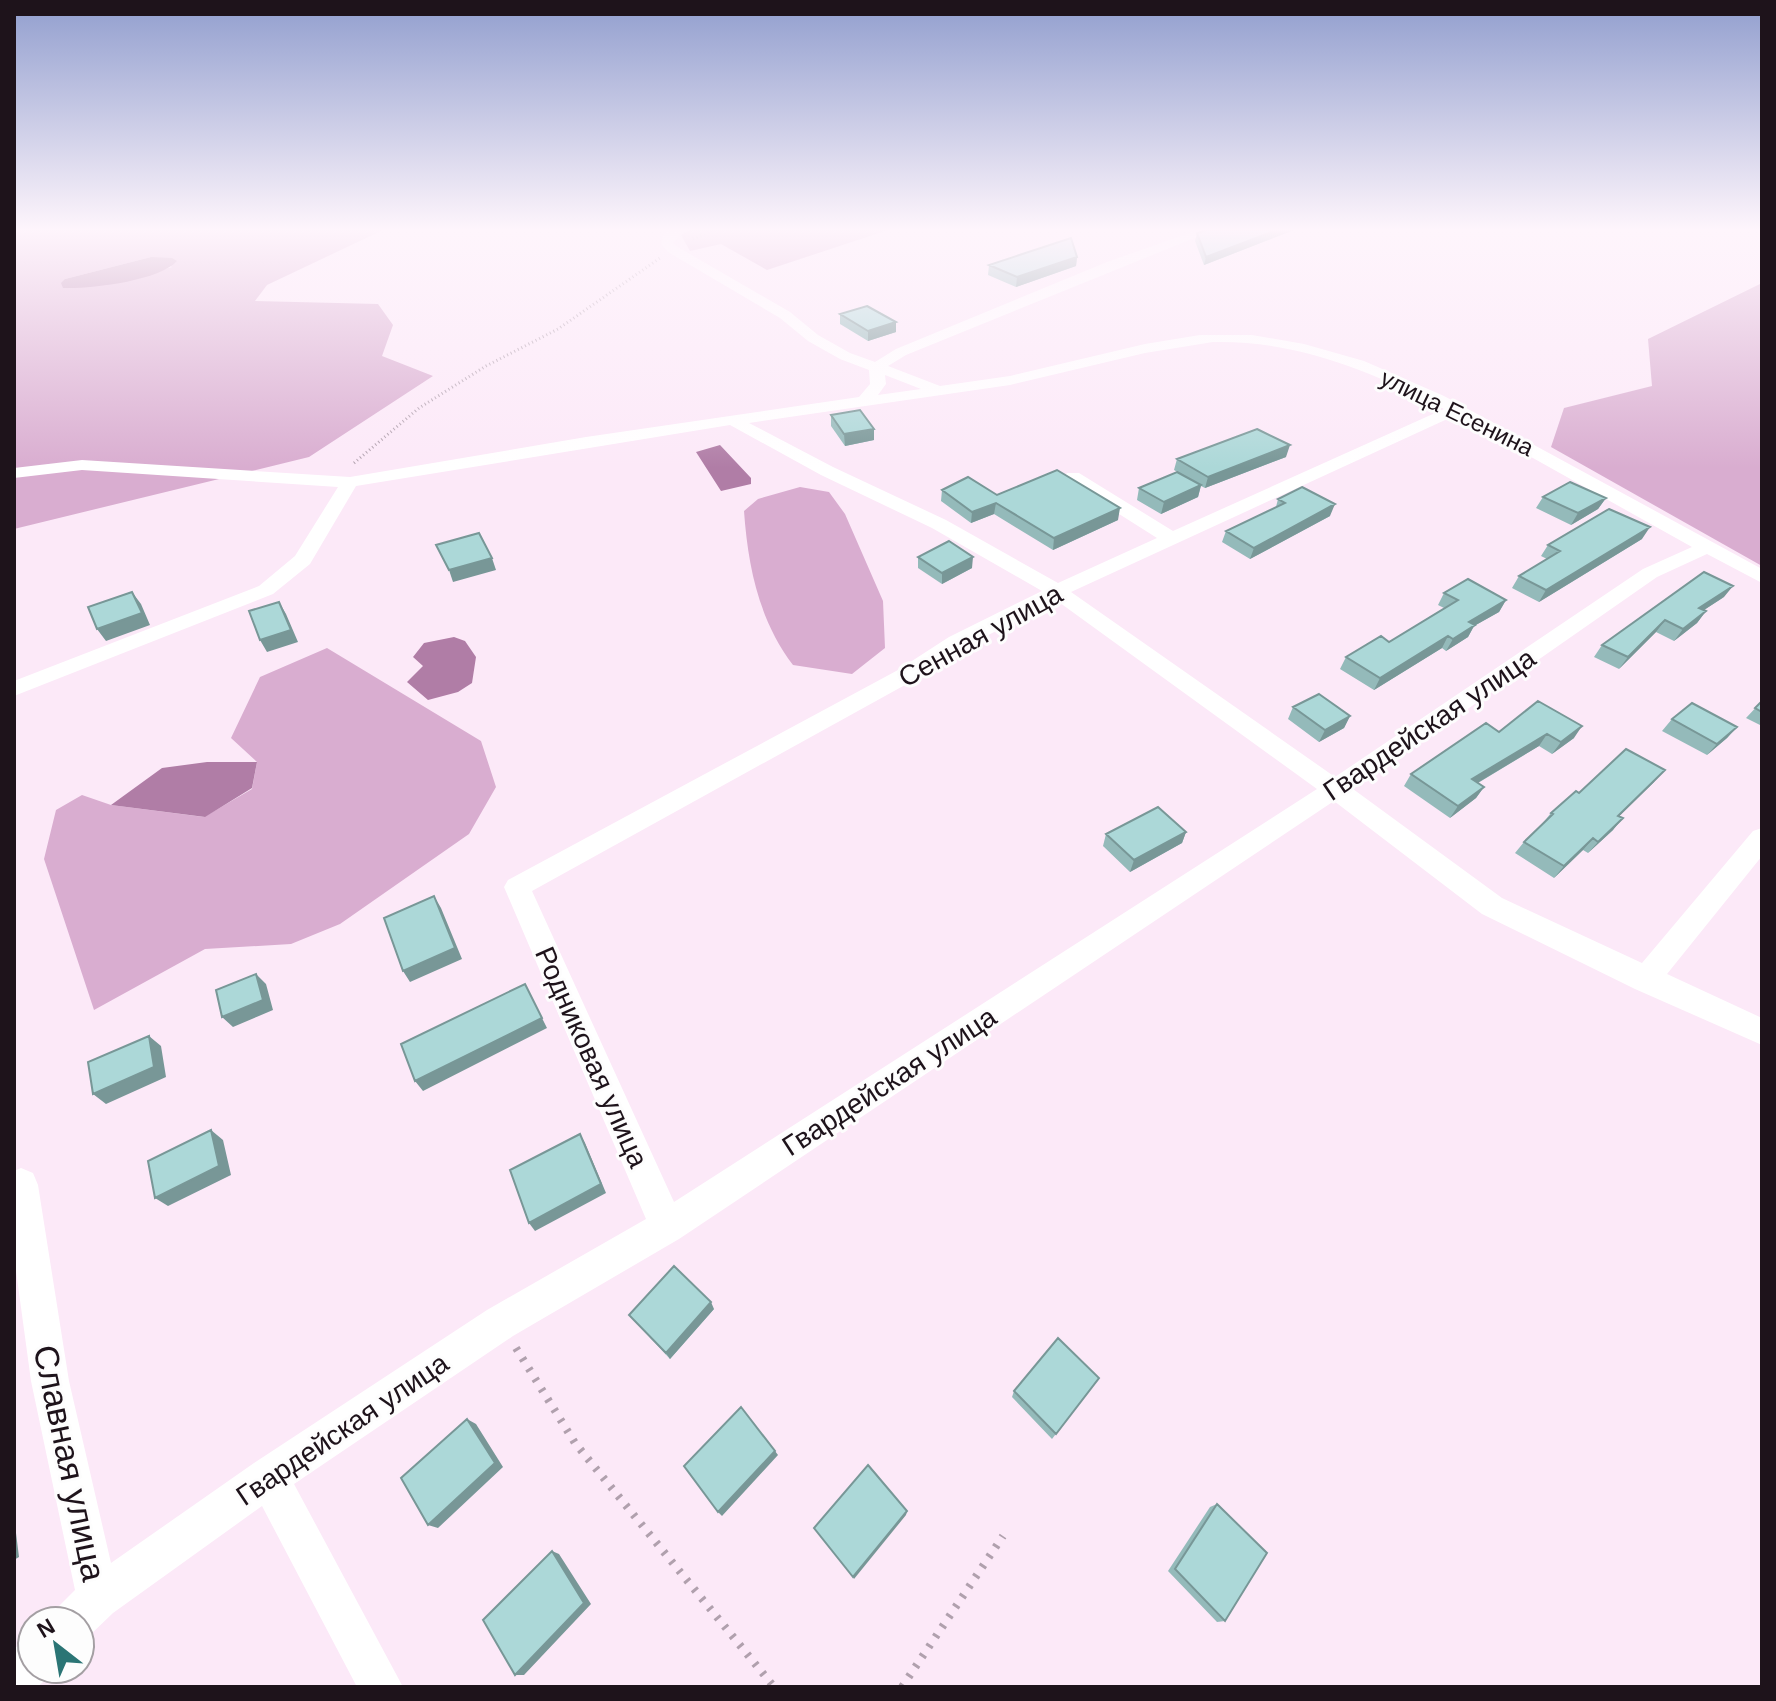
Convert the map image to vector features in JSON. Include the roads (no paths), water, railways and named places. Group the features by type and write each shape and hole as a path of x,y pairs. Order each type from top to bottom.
{"street":[{"path":"775,309 813,338 845,356 937,389"},
{"path":"876,367 901,352 1002,309"},
{"name":"улица Есенина","path":"14,473 82,465 350,482 454,463 937,389 981,386 1050,374 1095,361 1201,339 1237,339 1285,344 1334,356 1456,409 1762,577"},
{"path":"865,400 878,384 876,367"},
{"name":"Сенная улица","path":"517,887 906,675 957,642 1057,591 1456,409"},
{"path":"736,422 827,471 939,524 1057,591 1335,789 1492,906 1762,1032"},
{"path":"1073,477 1172,539"},
{"path":"14,689 266,590 303,560 350,482"},
{"name":"Гвардейская улица","path":"93,1605 268,1477 500,1323 667,1227 1335,789 1650,573 1707,547"},
{"path":"1645,980 1762,838"},
{"name":"Родниковая улица","path":"517,887 667,1227"},
{"name":"Славная улица","path":"21,1185 85,1605"},
{"path":"268,1477 381,1687"}]}
